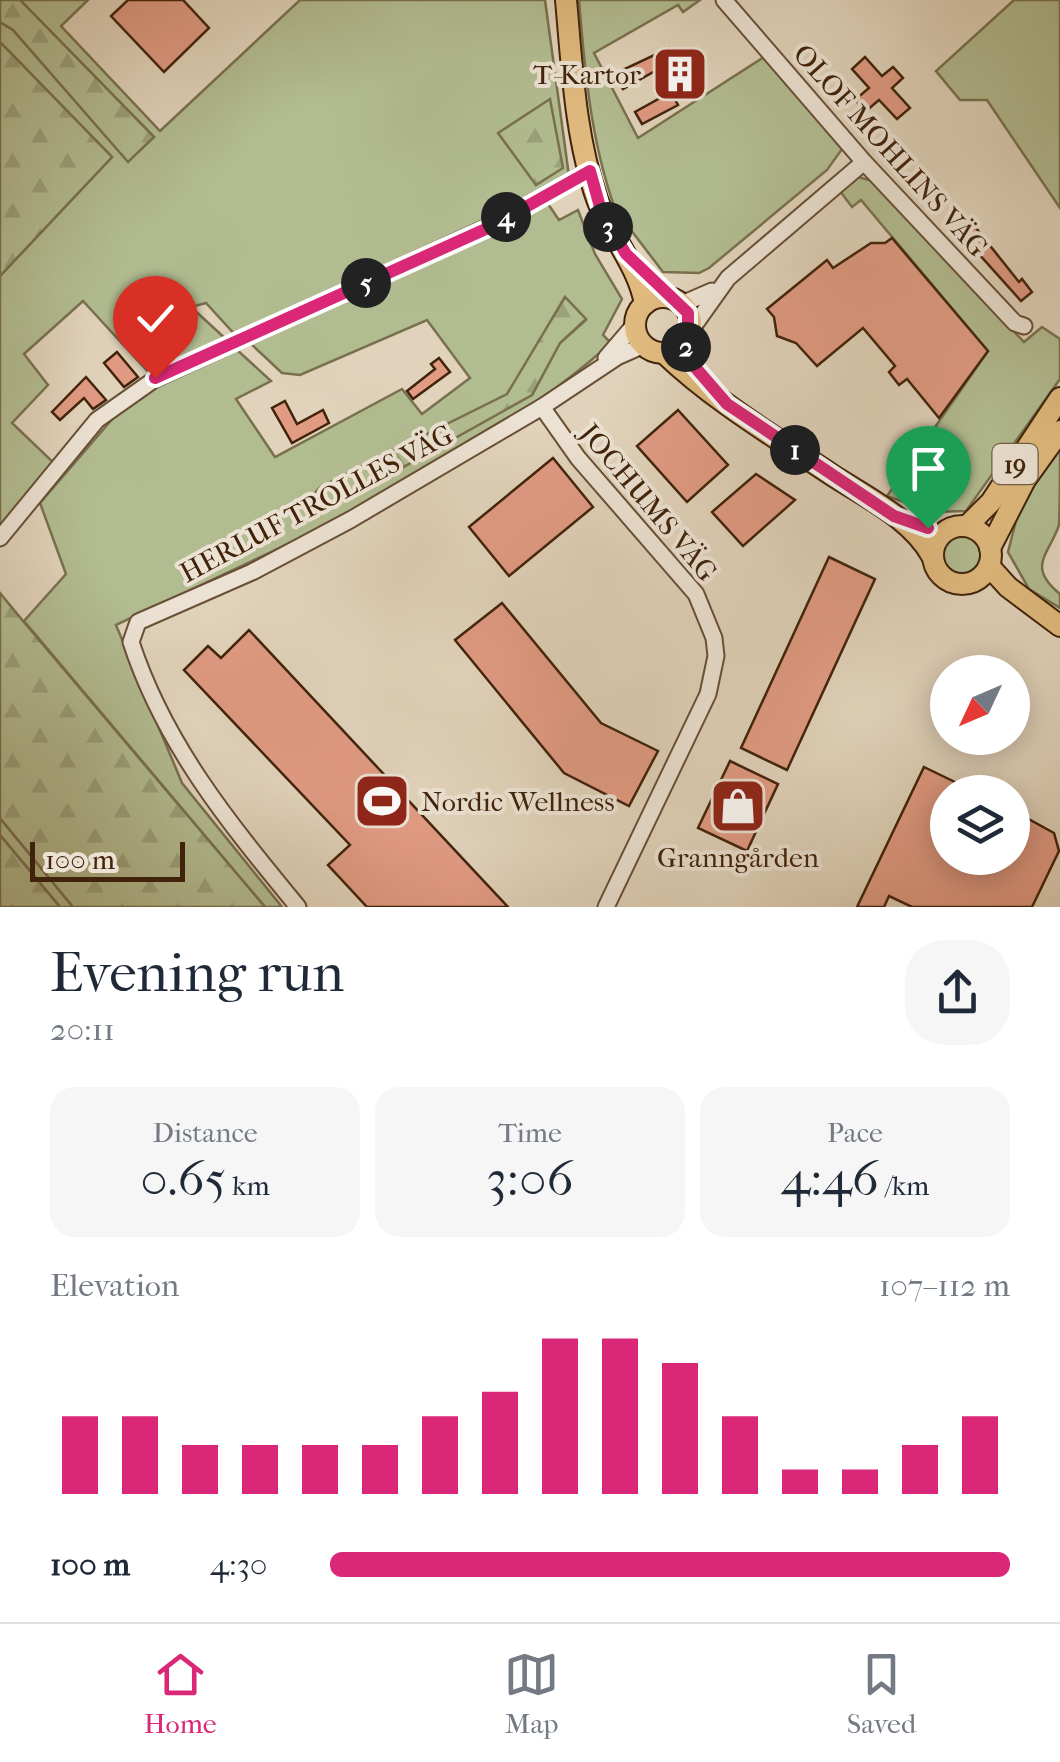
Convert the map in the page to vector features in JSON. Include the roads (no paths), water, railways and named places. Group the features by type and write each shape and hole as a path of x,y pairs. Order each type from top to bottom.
{"main road":[{"path":"566,0 590,171 602,214 626,254 677,301 689,335 692,365 723,400"},
{"path":"626,254 640,314 654,349 894,516 921,539 946,580 973,582 1032,606 1060,626"},
{"path":"640,314 658,298 677,301"},
{"path":"654,349 677,349 689,335"},
{"name":"19","path":"967,526 991,502 1060,398"},
{"name":"19","path":"990,557 1025,480 1060,431"},
{"path":"894,516 945,530 967,526 982,533 990,557 1032,606"},
{"path":"932,556 945,530"},
{"path":"973,582 990,557"}],"street":[{"name":"OLOF MOHLINS VÄG","path":"724,0 864,162 1014,323 1024,326"},
{"path":"689,335 719,286 864,162"},
{"path":"0,538 97,420 155,378 488,228 590,171"},
{"path":"677,301 719,286"},
{"name":"HERLUF TROLLES VÄG","path":"298,907 193,775 152,699 132,642 133,630 145,616 197,598 350,520 542,407 597,368 640,314"},
{"name":"HERLUF TROLLES VÄG","path":"597,368 654,349"},
{"name":"JOCHUMS VÄG","path":"542,407 578,458 696,594 714,638 708,694 606,907"}],"place":[{"name":"T-Kartor","path":"680,74"},
{"name":"Nordic Wellness","path":"382,801"},
{"name":"Granngården","path":"738,806"}]}
